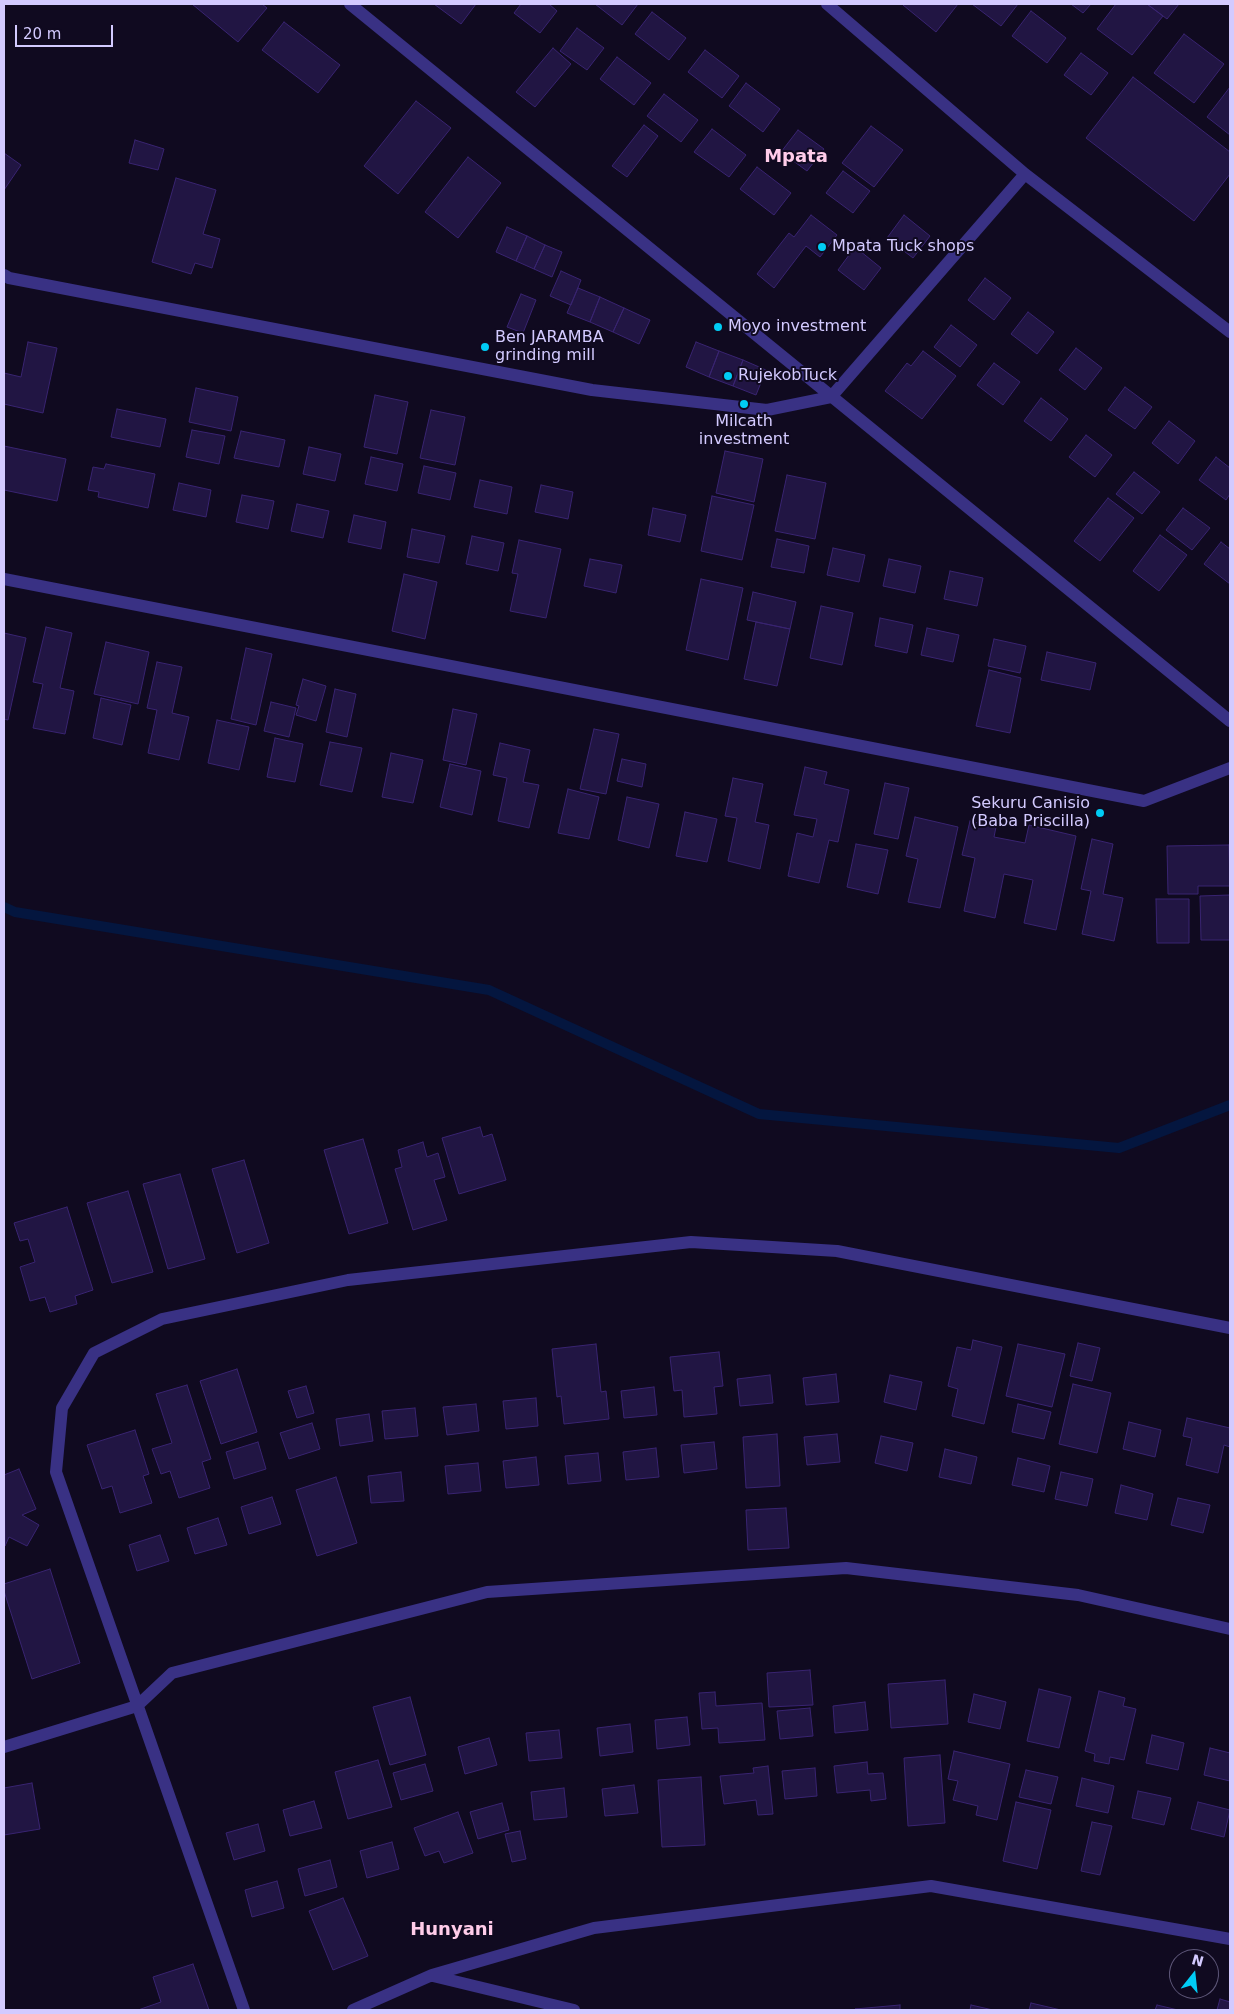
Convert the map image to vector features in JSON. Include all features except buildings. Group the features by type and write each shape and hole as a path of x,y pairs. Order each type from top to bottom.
{"street":[{"path":"350,4 1230,721"},
{"path":"827,4 1025,174 1230,332"},
{"path":"4,275 10,278 592,390 767,410 831,397 1025,174"},
{"path":"4,579 1144,801 1230,768"},
{"path":"244,2010 56,1472 62,1408 94,1354 162,1319 348,1280 691,1242 837,1251 1230,1328"},
{"path":"4,1747 137,1706 172,1673 487,1592 846,1568 1078,1595 1230,1629"},
{"path":"354,2010 432,1975 594,1928 931,1886 1230,1939"},
{"path":"432,1975 574,2010"}],"waterway":[{"path":"4,907 15,912 489,990 759,1114 1119,1148 1230,1105"}],"place":[{"name":"Mpata Tuck shops","path":"822,247"},
{"name":"Moyo investment","path":"718,327"},
{"name":"Ben JARAMBA grinding mill","path":"485,347"},
{"name":"RujekobTuck","path":"728,376"},
{"name":"Milcath investment","path":"744,404"},
{"name":"Sekuru Canisio (Baba Priscilla)","path":"1100,813"}],"district":[{"name":"Mpata","path":"796,157"},
{"name":"Hunyani","path":"452,1930"}]}
